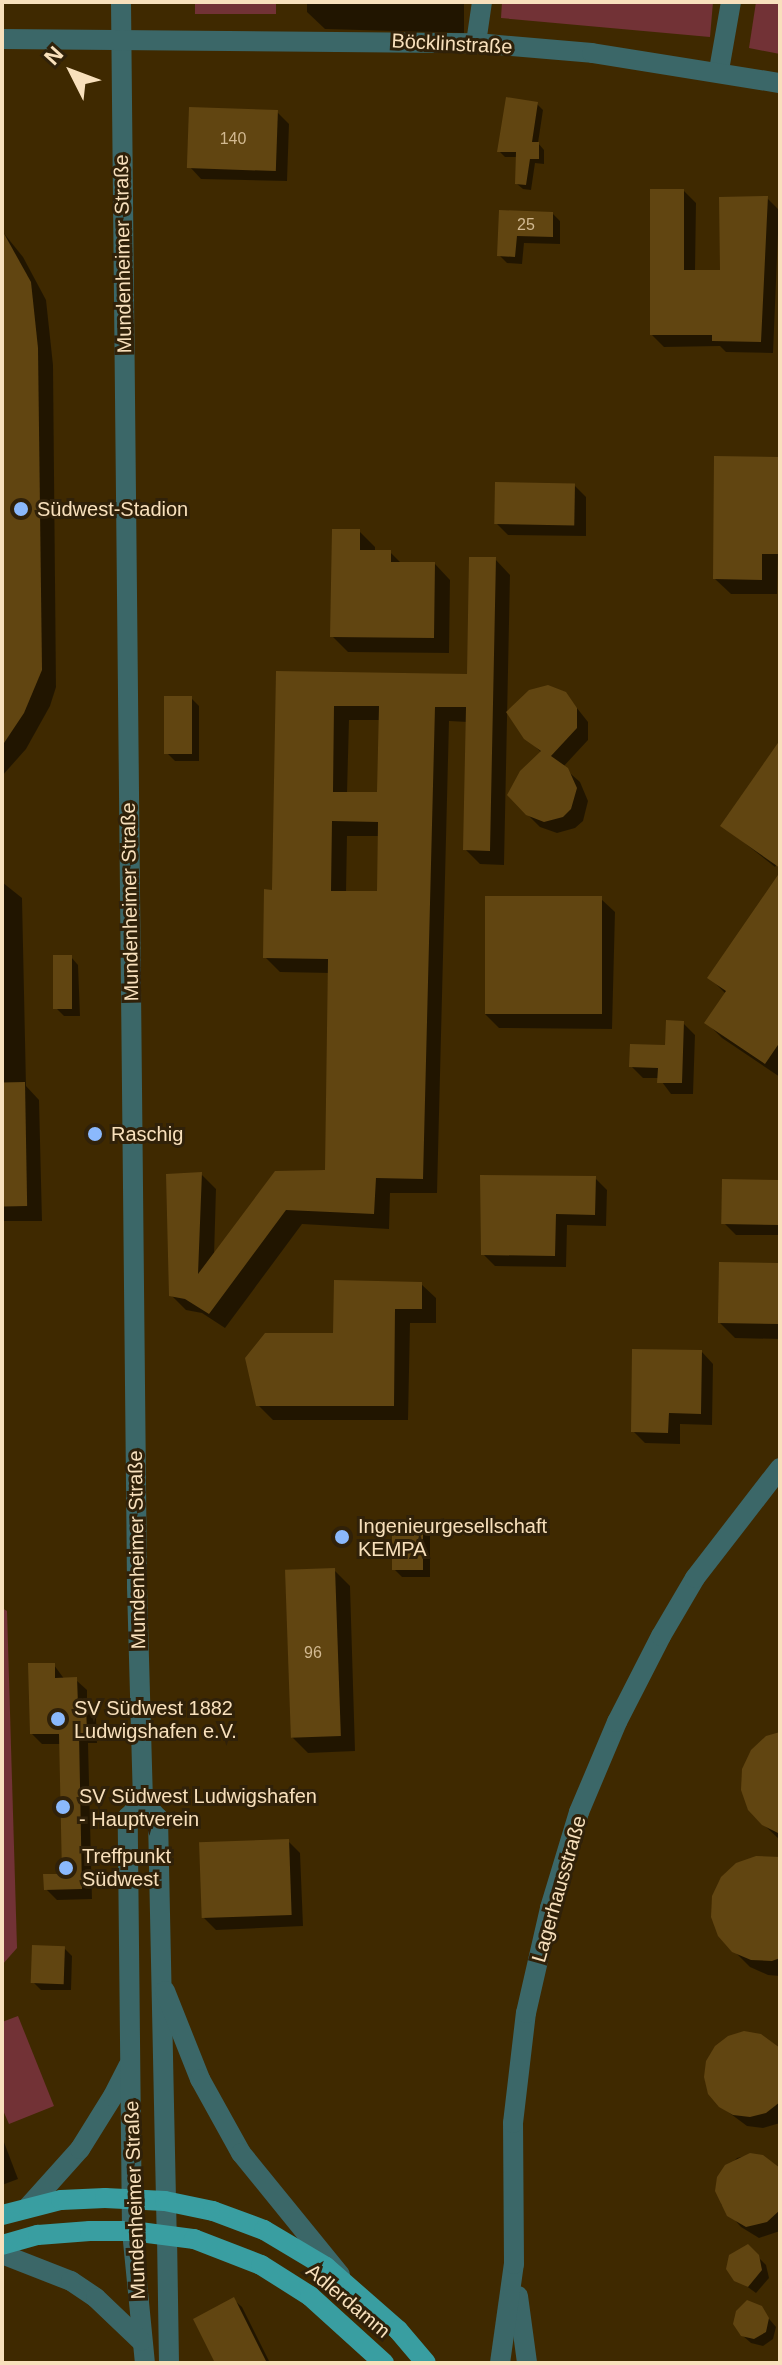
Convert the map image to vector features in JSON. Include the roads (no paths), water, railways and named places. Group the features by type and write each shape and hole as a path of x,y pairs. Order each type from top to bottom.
{"main road":[{"path":"2,2215 61,2200 132,2198 193,2205 264,2230 348,2284 398,2330 426,2363"},
{"name":"Adlerdamm","path":"2,2245 38,2235 132,2231 194,2239 261,2265 310,2296 384,2363"}],"street":[{"name":"Mundenheimer Straße","path":"121,2 137,1587 143,1802 158,1818 169,2363"},
{"path":"476,43 482,2"},
{"path":"719,70 731,2"},
{"name":"Böcklinstraße","path":"2,39 476,43 719,70 780,83"},
{"name":"Lagerhausstraße","path":"500,2363 514,2264 513,2123 526,2013 550,1908 579,1812 617,1722 661,1636 695,1578 780,1468"},
{"name":"Mundenheimer Straße","path":"143,1802 128,1817 132,2231 145,2363"},
{"path":"159,1975 200,2079 233,2140 348,2284"},
{"path":"28,2207 63,2170 96,2126 131,2058"},
{"path":"2,2254 71,2281 96,2298 141,2341"},
{"path":"514,2264 525,2359"}],"place":[{"name":"Südwest-Stadion","path":"21,509"},
{"name":"Raschig","path":"95,1134"},
{"name":"Ingenieurgesellschaft KEMPA","path":"342,1537"},
{"name":"SV Südwest 1882 Ludwigshafen e.V.","path":"58,1719"},
{"name":"SV Südwest Ludwigshafen - Hauptverein","path":"63,1807"},
{"name":"Treffpunkt Südwest","path":"66,1868"}]}
